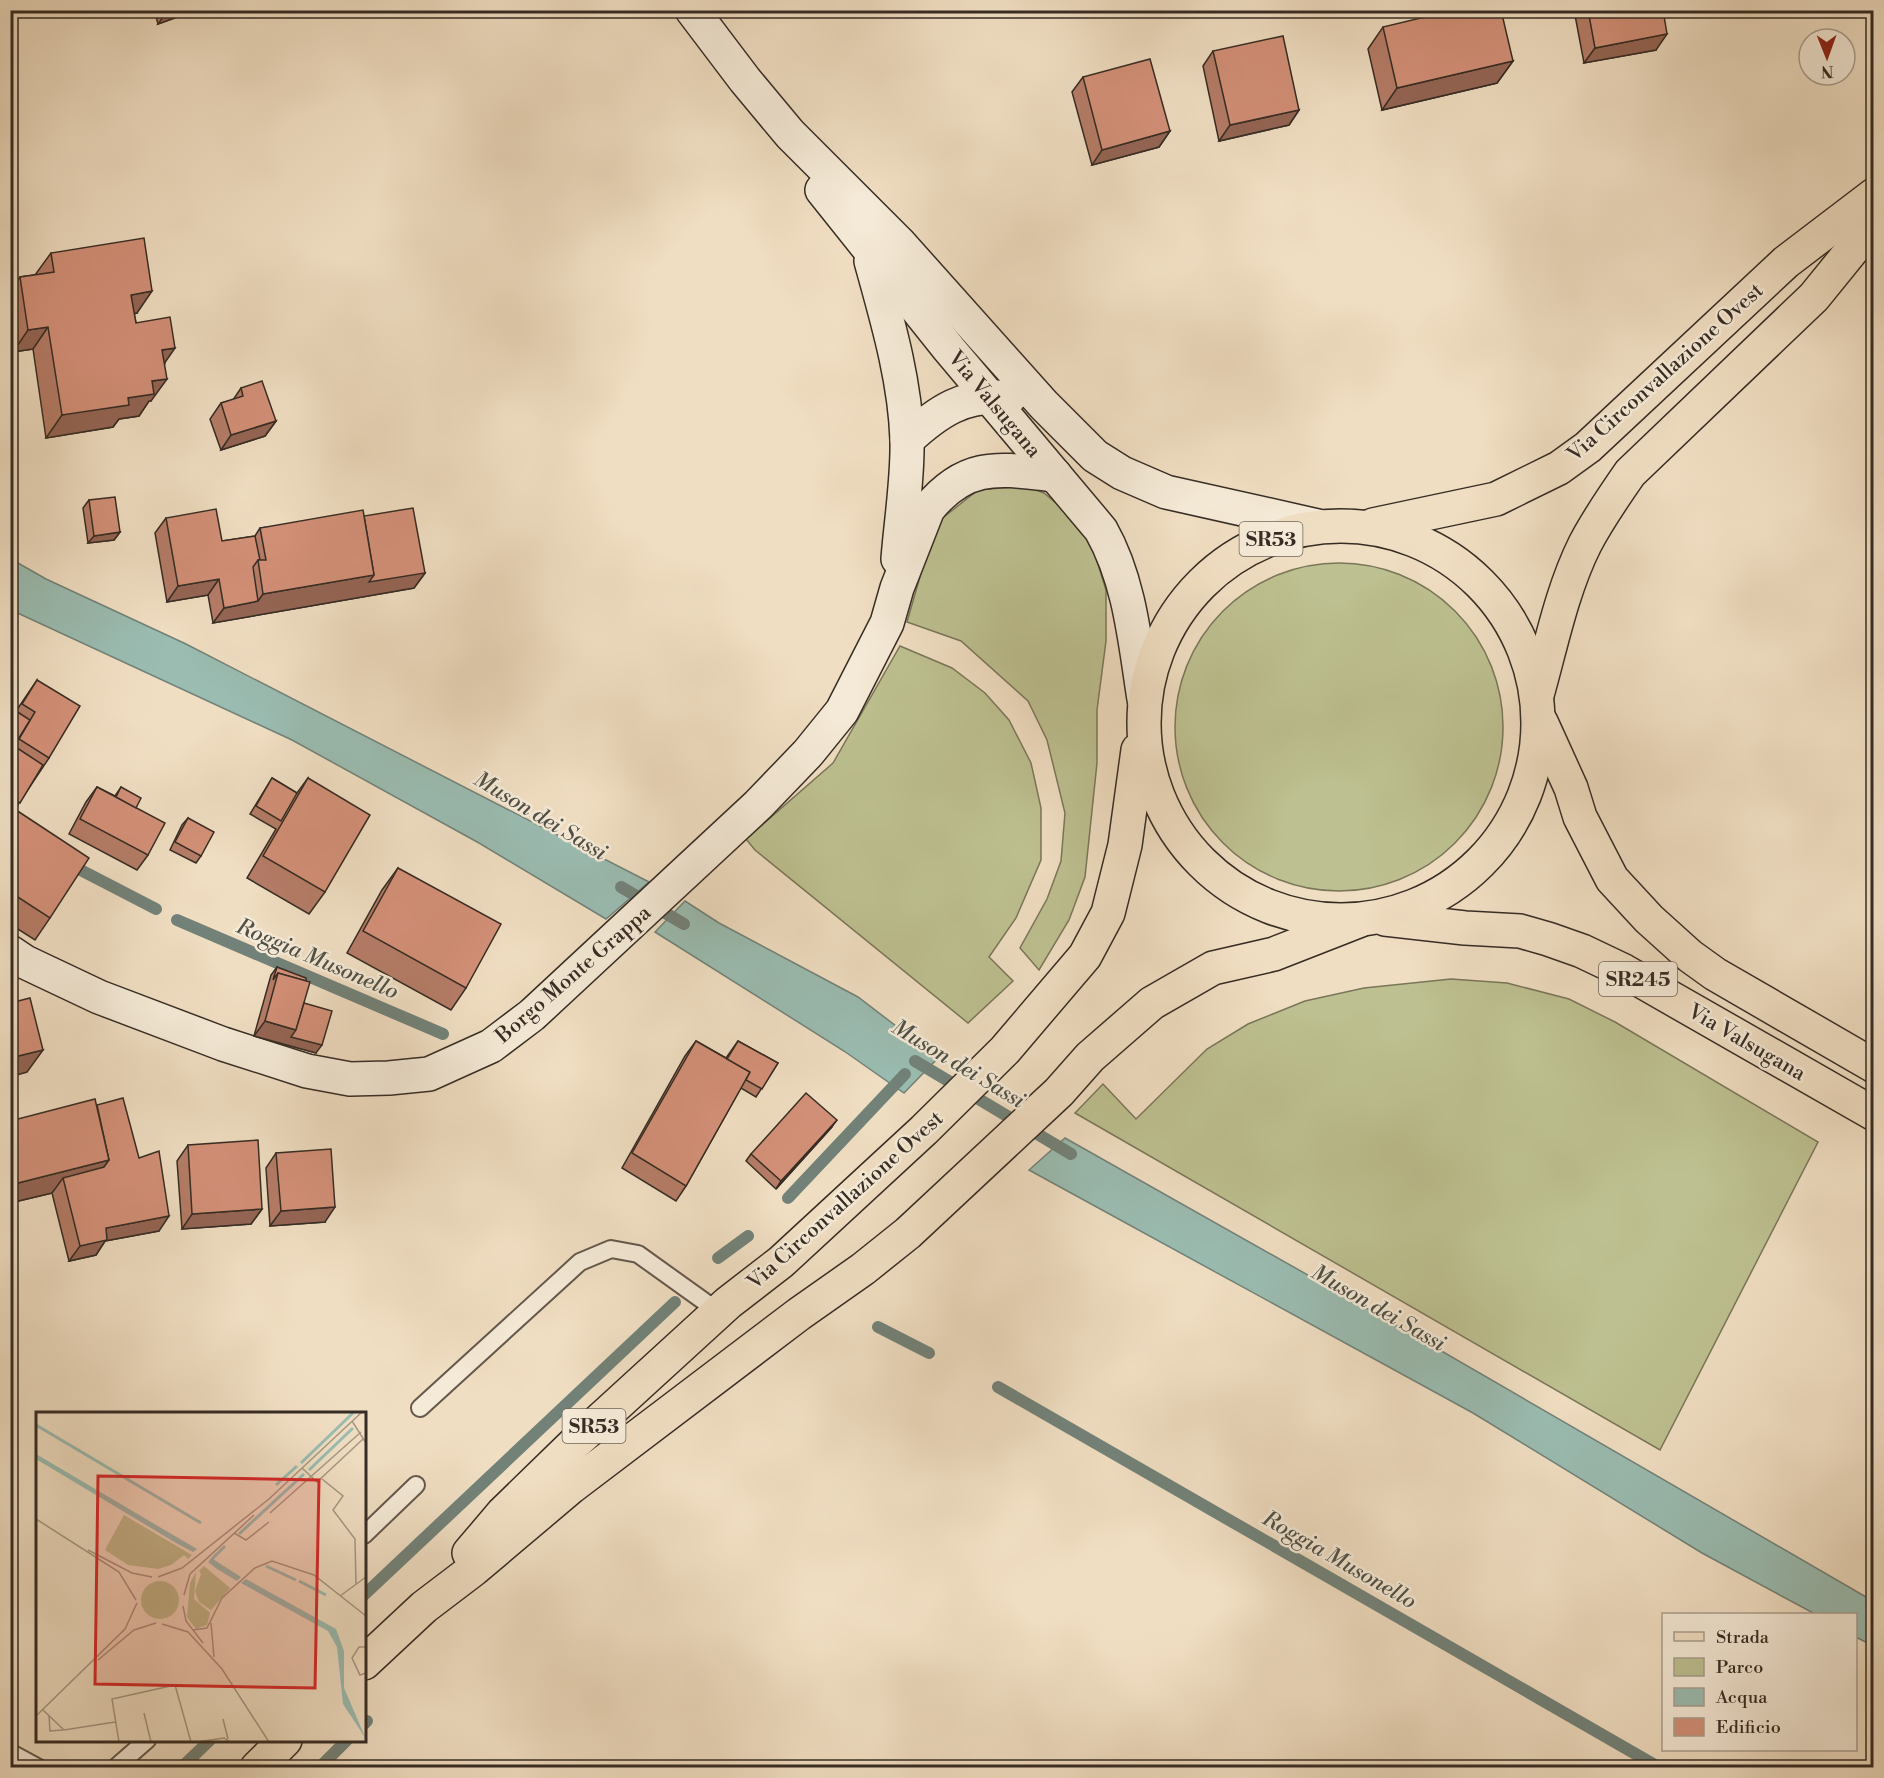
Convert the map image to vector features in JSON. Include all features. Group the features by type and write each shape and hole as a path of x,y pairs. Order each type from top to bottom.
{"main road":[{"name":"Via Circonvallazione Ovest","path":"424,1607 502,1513 718,1312 781,1262 924,1130 1005,1050 1085,956 1108,913 1125,845 1143,710 1156,650 1173,618 1194,590 1220,566 1250,547 1283,534 1318,526 1365,527 1496,499 1559,468 1588,447 1786,261 1874,195"},
{"name":"Via Circonvallazione Ovest","path":"366,1661 424,1607 474,1569 572,1487 909,1233 1059,1092 1090,1057 1152,1003 1213,968 1274,954 1369,919 1411,908 1443,893 1471,873 1496,847 1515,818 1529,786 1538,752 1538,706 1564,598 1585,545 1609,503 1630,473 1814,297 1874,224"},
{"name":"Via Circonvallazione Ovest","path":"1365,527 1415,540 1460,565 1497,601 1523,645 1538,706"},
{"name":"Via Valsugana","path":"1538,706 1597,853 1612,879 1649,920 1690,956 1715,974 1874,1066"},
{"name":"Via Circonvallazione Ovest","path":"1143,710 1146,762 1159,802 1179,838 1207,869 1240,894 1278,911 1319,920 1369,919"},
{"name":"Via Valsugana","path":"1369,919 1520,931 1582,951 1624,971 1874,1114"},
{"path":"257,1767 283,1742"}],"street":[{"name":"Via Valsugana","path":"692,10 745,80 790,134 900,244 1095,456 1133,478 1166,492 1318,526"},
{"name":"Via Valsugana","path":"790,134 805,164 825,195 1101,530 1114,552 1127,596 1143,710"},
{"path":"868,249 892,340 907,440 897,588"},
{"path":"907,440 934,416 953,406 974,398 1012,399 1017,401 1056,447 1072,458 1133,478"},
{"path":"897,588 928,509 952,486 966,477 981,472 1005,470 1055,475"},
{"name":"Borgo Monte Grappa","path":"10,952 99,997 223,1044 307,1071 350,1079 429,1074 491,1046 532,1015 758,805 808,753 842,711 887,623 897,588"}],"lane":[{"path":"420,1408 580,1263 611,1250 638,1254 718,1312"},
{"path":"366,1533 416,1485"},
{"path":"115,1767 145,1742"},
{"path":"10,1757 15,1755 39,1767"}],"green space":[{"path":"1025,486 1044,493 1068,513 1092,545 1106,590 1106,641 1097,710 1097,763 1085,877 1069,920 1039,970 1020,948 1047,899 1061,861 1065,813 1047,740 1028,701 961,641 907,622 935,524 978,490"},
{"path":"1339,563 1371,566 1402,576 1430,591 1455,611 1475,636 1490,664 1500,695 1503,727 1500,759 1490,790 1475,818 1455,843 1430,863 1402,878 1371,888 1339,891 1307,888 1276,878 1248,863 1223,843 1203,818 1188,790 1178,759 1175,727 1178,695 1188,664 1203,636 1223,611 1248,591 1276,576 1307,566"},
{"path":"900,646 952,668 985,693 1009,720 1031,763 1041,808 1041,860 1016,918 989,957 1013,981 968,1023 755,850 746,839 833,763"},
{"path":"1451,979 1507,983 1569,999 1615,1022 1818,1142 1660,1450 1075,1113 1103,1084 1136,1119 1207,1049 1248,1024 1305,1001 1364,988"}],"water":[{"path":"11,559 46,579 186,644 649,882 606,919 479,843 292,740 11,610"},
{"path":"685,901 719,923 858,997 938,1058 904,1093 844,1051 655,932"},
{"path":"1065,1138 1400,1327 1873,1601 1873,1646 1857,1638 1857,1613 1813,1613 1702,1553 1473,1413 1029,1170"}],"building":[{"path":"1454,10 1501,10 1513,61 1397,88 1383,27"},
{"path":"1588,10 1663,10 1667,34 1595,48"},
{"path":"1283,36 1299,110 1230,125 1213,51"},
{"path":"1150,59 1170,131 1102,150 1083,77"},
{"path":"144,238 152,291 131,295 136,323 170,317 175,348 162,350 167,379 152,381 154,394 128,398 129,405 62,415 48,327 28,330 20,277 54,272 51,253"},
{"path":"262,381 276,421 231,435 221,403 243,396 241,388"},
{"path":"115,497 120,532 94,536 89,500"},
{"path":"413,508 425,573 369,582 374,575 364,516"},
{"path":"216,509 222,541 255,536 260,560 253,567 258,601 224,608 219,579 178,586 166,518"},
{"path":"363,510 374,575 263,594 258,560 266,560 260,528"},
{"path":"37,680 80,706 49,758 19,739 35,712 22,704"},
{"path":"16,711 30,720 14,746 43,765 20,803 10,797 10,721"},
{"path":"272,778 297,793 281,821 256,806"},
{"path":"308,778 370,815 325,892 263,856"},
{"path":"97,787 165,823 148,855 80,819"},
{"path":"121,787 141,798 136,808 116,797"},
{"path":"10,806 89,858 50,918 10,892"},
{"path":"188,818 214,832 201,856 175,842"},
{"path":"398,868 501,924 466,988 363,931"},
{"path":"277,967 306,978 306,981 278,973 273,980"},
{"path":"278,973 310,982 296,1030 265,1021"},
{"path":"30,998 43,1050 10,1058 10,1003"},
{"path":"304,1003 332,1011 322,1045 291,1037 296,1030"},
{"path":"696,1041 750,1072 686,1186 632,1153"},
{"path":"738,1041 778,1063 762,1089 746,1080 750,1072 727,1059"},
{"path":"806,1093 837,1120 781,1181 751,1154"},
{"path":"123,1098 139,1158 159,1151 169,1216 106,1228 107,1240 80,1246 63,1178 104,1167 109,1160 97,1105"},
{"path":"95,1099 109,1160 10,1185 10,1121"},
{"path":"258,1140 262,1209 192,1214 188,1145"},
{"path":"331,1149 335,1207 281,1211 276,1153"}],"waterway":[{"name":"Roggia Musonello","path":"69,864 156,909"},
{"name":"Muson dei Sassi","path":"621,887 684,924"},
{"name":"Roggia Musonello","path":"177,920 443,1034"},
{"name":"Muson dei Sassi","path":"915,1061 1071,1154"},
{"path":"788,1198 905,1074"},
{"name":"Roggia Musonello","path":"718,1258 748,1236"},
{"path":"366,1593 675,1302"},
{"name":"Roggia Musonello","path":"878,1327 929,1353"},
{"name":"Roggia Musonello","path":"998,1387 1660,1768"},
{"path":"181,1768 208,1742"},
{"path":"319,1768 345,1742"}]}
